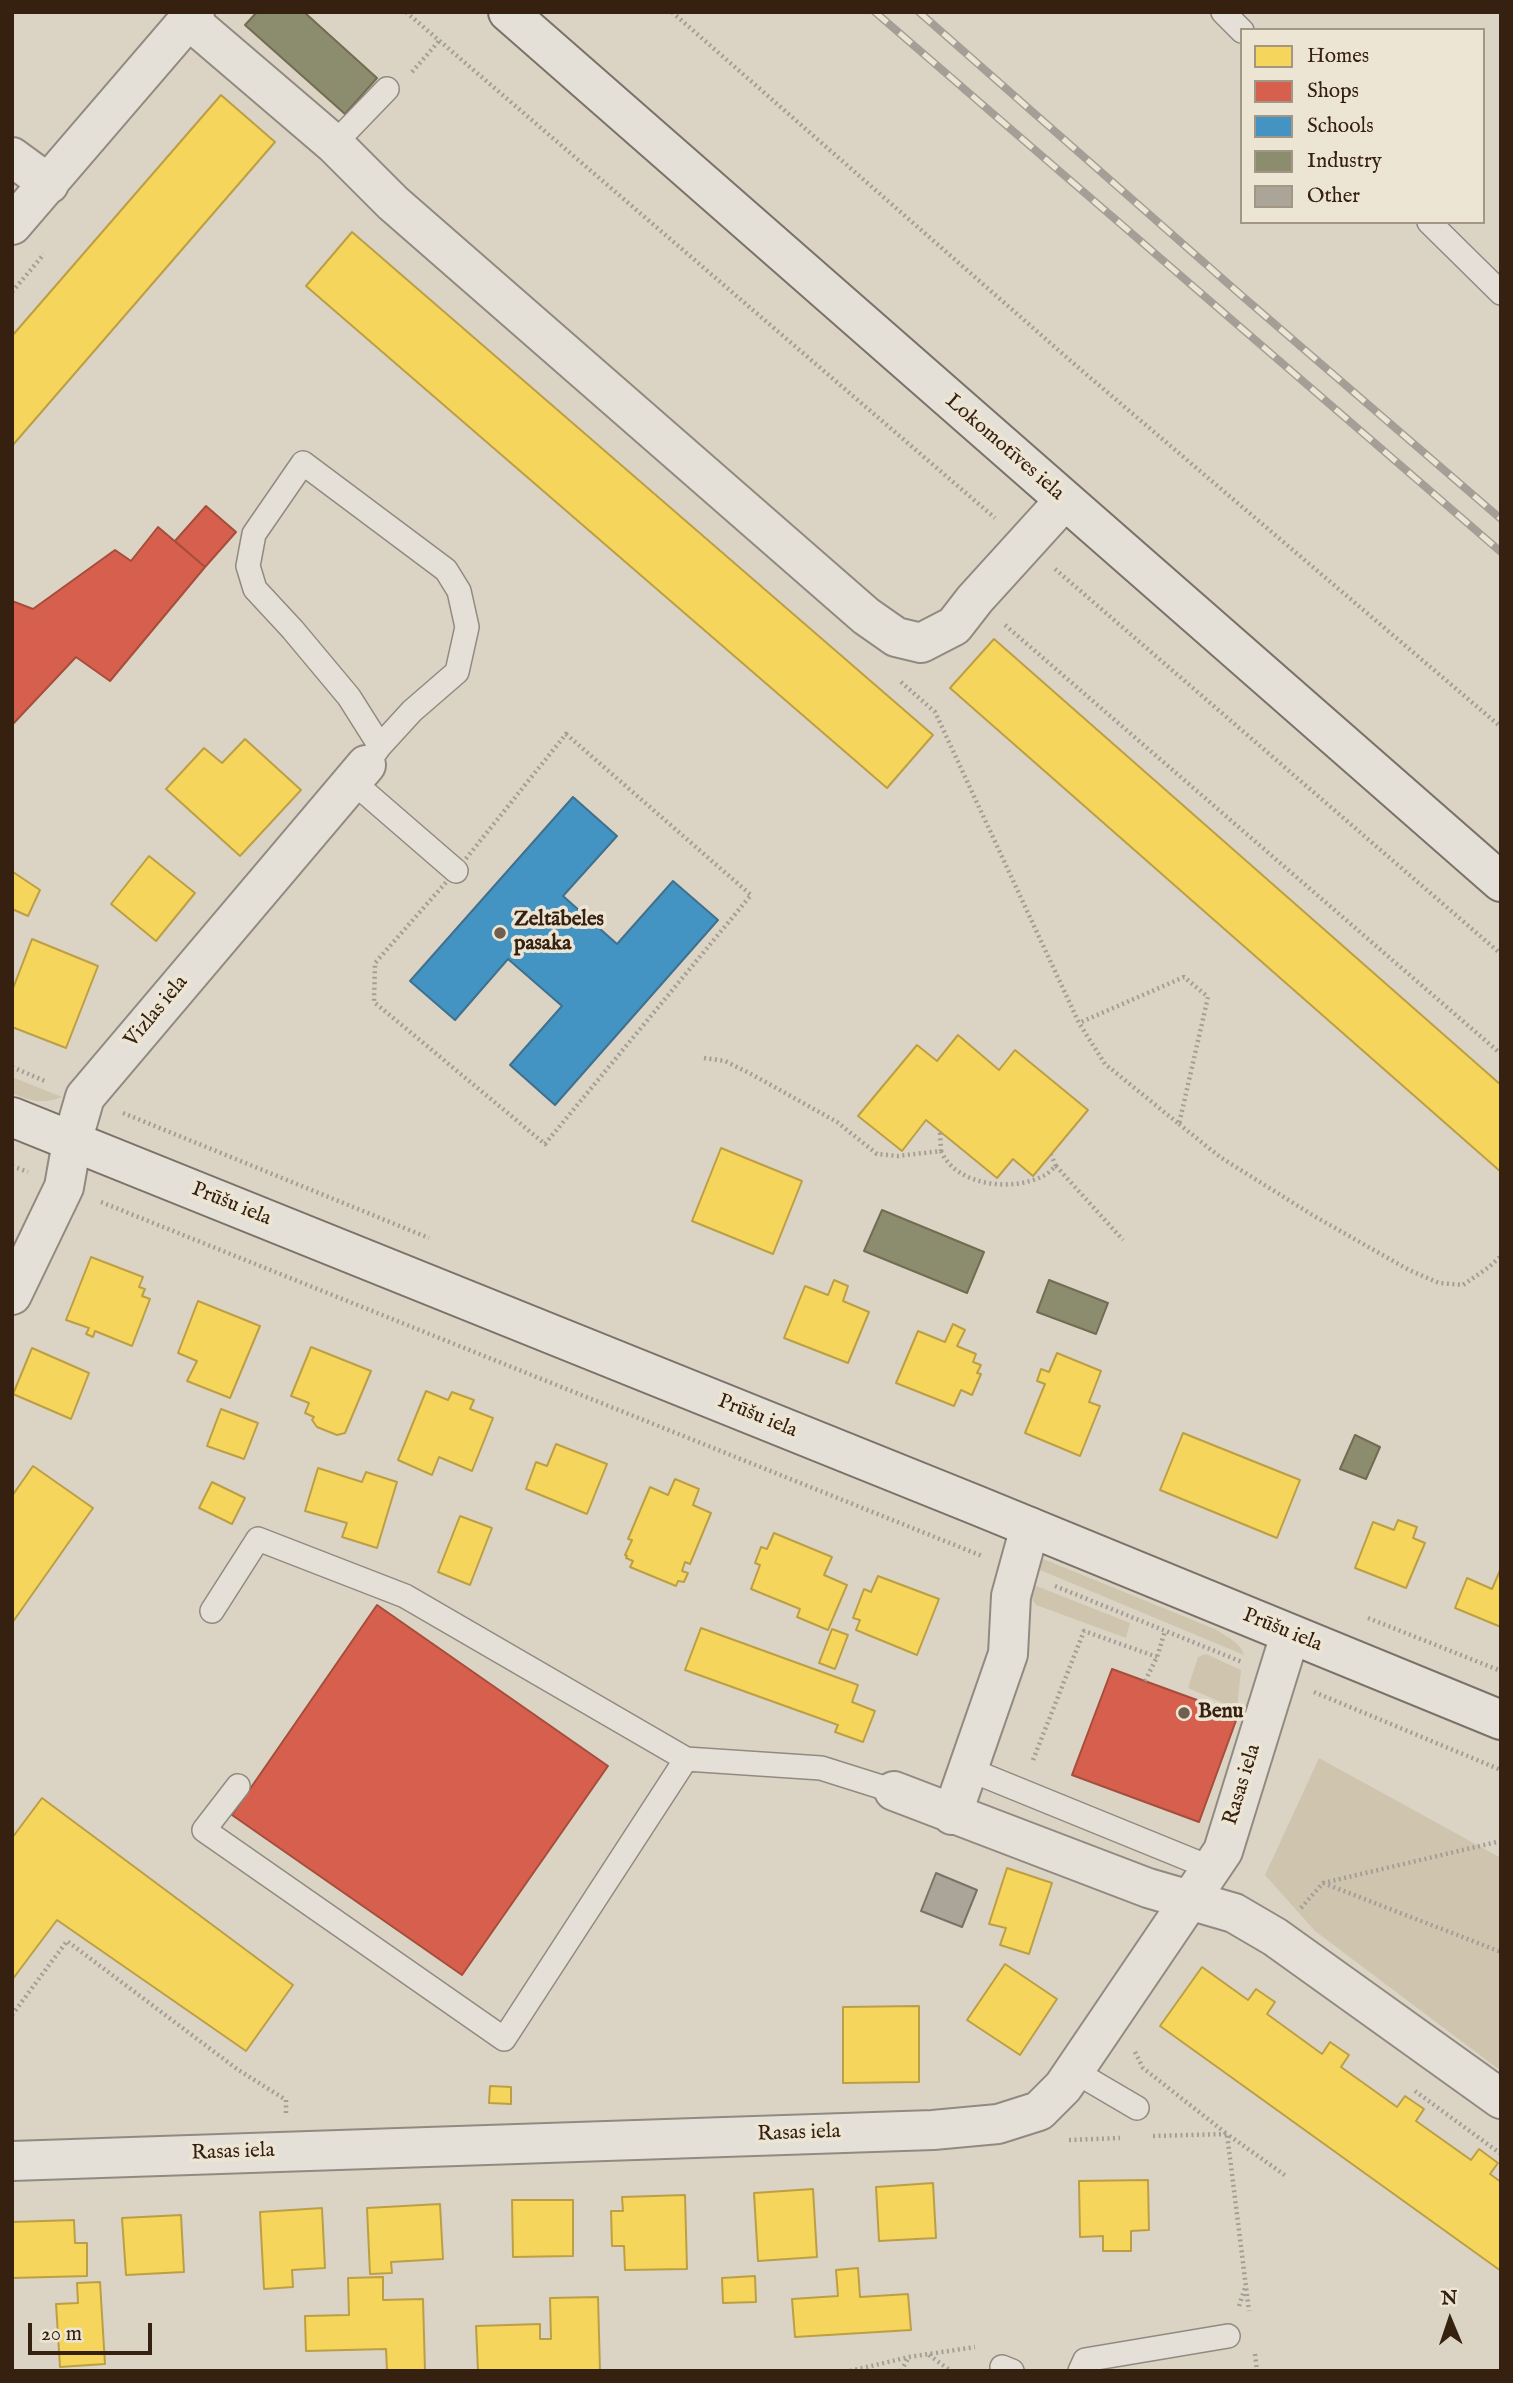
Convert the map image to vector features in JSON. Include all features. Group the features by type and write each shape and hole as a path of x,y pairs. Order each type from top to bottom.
{"street":[{"name":"Lokomotīves iela","path":"508,12 1501,883"},
{"path":"12,225 192,16 334,144 393,203 866,616 896,637 921,643 954,626 1064,501"},
{"path":"12,157 49,184"},
{"name":"Vizlas iela","path":"12,1296 64,1187 72,1142 85,1097 366,764"},
{"name":"Prūšu iela","path":"12,1117 1501,1720"},
{"path":"952,1815 1008,1654 1011,1596 1030,1527"},
{"name":"Rasas iela","path":"12,2161 933,2130 998,2124 1039,2111 1063,2087 1223,1851 1290,1635"},
{"path":"894,1791 1148,1888 1234,1913 1276,1937 1501,2099"}],"lane":[{"path":"1223,12 1240,29"},
{"path":"334,144 387,89"},
{"path":"1431,224 1501,293"},
{"path":"366,764 412,711 457,672 467,627 459,591 446,570 303,463 254,534 248,566 255,589 293,629 349,697 366,764 456,871"},
{"path":"212,1611 258,1539 405,1595 686,1759 821,1768 894,1791"},
{"path":"238,1786 204,1830 503,2039 686,1759"},
{"path":"968,1769 1211,1868"},
{"path":"1074,2071 1137,2108"},
{"path":"1080,2371 1085,2360 1228,2336"}],"path":[{"path":"406,12 1501,954"},
{"path":"672,12 1080,369 1501,727"},
{"path":"12,292 47,251"},
{"path":"975,600 1501,1054"},
{"path":"892,674 935,712 1079,1023 1105,1064 1220,1157 1314,1216 1409,1270 1439,1283 1463,1285 1501,1256"},
{"path":"566,734 751,895 545,1144 374,1002 375,963 456,871 566,734"},
{"path":"1079,1023 1184,977 1208,997 1179,1124"},
{"path":"704,1058 725,1060 753,1075 837,1122 877,1154 898,1156 941,1151"},
{"path":"940,1132 941,1151 945,1161 960,1173 978,1180 1004,1184 1044,1176 1056,1166"},
{"path":"1051,1155 1056,1166 1123,1240"},
{"path":"12,1166 1018,1571 1501,1770"},
{"path":"1021,1790 1084,1631 1157,1657"},
{"path":"1144,1681 1157,1657 1165,1631"},
{"path":"1276,1937 1323,1883 1501,1841"},
{"path":"1323,1883 1501,1952"},
{"path":"12,2015 67,1941 237,2069 286,2099 286,2124"},
{"path":"1133,2045 1143,2067 1227,2134 1286,2176"},
{"path":"1185,2135 1227,2134"},
{"path":"1227,2134 1251,2322"},
{"path":"850,2371 909,2357 998,2344 1007,2369"},
{"path":"1254,2346 1257,2371"},
{"path":"929,2354 951,2371"},
{"path":"901,2371 909,2357"}],"shaded area":[{"path":"12,1077 62,1097 43,1101 19,1096 12,1093"},
{"path":"1041,1558 1217,1630 1237,1644 1244,1655 1040,1570 1037,1565"},
{"path":"1029,1583 1130,1623 1126,1638 1036,1605 1029,1596"},
{"path":"1206,1654 1241,1670 1237,1709 1188,1688 1198,1657"},
{"path":"1319,1758 1501,1858 1501,2071 1315,1931 1265,1875"}],"building: Homes":[{"path":"221,95 275,142 12,446 12,336"},
{"path":"352,232 933,735 887,788 306,286"},
{"path":"994,639 1501,1085 1501,1172 950,688"},
{"path":"245,739 301,790 240,856 166,789 204,748 222,763"},
{"path":"149,856 195,893 156,941 111,904"},
{"path":"13,872 40,890 28,916 12,909"},
{"path":"32,939 98,966 66,1048 12,1027 12,991"},
{"path":"958,1035 999,1070 1015,1050 1088,1110 1033,1176 1013,1159 997,1178 926,1120 902,1151 858,1116 917,1045 937,1061"},
{"path":"721,1148 802,1181 773,1254 692,1221"},
{"path":"91,1257 143,1277 139,1287 145,1289 142,1296 150,1299 132,1346 95,1331 93,1337 86,1334 89,1328 66,1320"},
{"path":"834,1280 848,1286 843,1301 869,1312 848,1363 784,1338 805,1286 828,1295"},
{"path":"198,1301 260,1326 230,1398 187,1381 197,1361 178,1353"},
{"path":"953,1324 965,1330 957,1346 976,1354 973,1362 981,1365 977,1373 981,1374 972,1395 961,1390 954,1406 896,1383 918,1331 945,1342"},
{"path":"311,1347 371,1371 345,1433 337,1435 317,1427 312,1420 314,1417 305,1413 309,1403 291,1396"},
{"path":"32,1348 89,1373 71,1419 13,1394"},
{"path":"1057,1353 1101,1371 1089,1402 1100,1406 1080,1456 1025,1433 1045,1384 1037,1381 1041,1369 1049,1372"},
{"path":"426,1391 448,1400 452,1392 474,1400 470,1409 493,1418 472,1471 439,1457 432,1475 398,1460"},
{"path":"221,1409 258,1423 244,1459 207,1446"},
{"path":"1183,1433 1300,1480 1277,1538 1160,1490"},
{"path":"556,1444 607,1464 587,1514 526,1489 536,1462 547,1466"},
{"path":"33,1466 93,1508 12,1623 12,1496"},
{"path":"318,1468 362,1482 366,1472 397,1482 377,1548 342,1537 347,1523 305,1511"},
{"path":"675,1479 699,1489 693,1505 711,1513 690,1564 685,1562 682,1571 688,1573 684,1582 678,1581 676,1586 630,1567 633,1561 625,1555 632,1540 628,1539 650,1487 668,1495"},
{"path":"212,1482 245,1498 232,1524 199,1508"},
{"path":"460,1516 492,1528 470,1585 438,1572"},
{"path":"1398,1520 1417,1527 1413,1538 1425,1543 1406,1588 1355,1568 1373,1522 1394,1530"},
{"path":"774,1533 832,1557 824,1575 847,1585 828,1630 797,1617 800,1609 751,1589 760,1565 755,1563 761,1547 767,1549"},
{"path":"1501,1568 1501,1627 1455,1608 1467,1578 1492,1589"},
{"path":"878,1576 939,1599 917,1655 856,1630 860,1620 853,1618 864,1589 871,1592"},
{"path":"701,1628 858,1685 852,1702 875,1711 863,1742 835,1732 838,1725 685,1670"},
{"path":"832,1629 848,1635 835,1669 819,1663"},
{"path":"42,1798 293,1985 246,2051 57,1920 12,1980 12,1838"},
{"path":"1007,1868 1052,1883 1029,1954 1000,1945 1006,1928 989,1924"},
{"path":"1005,1964 1057,1999 1020,2055 967,2020"},
{"path":"1202,1967 1248,2000 1256,1989 1275,2002 1267,2014 1322,2054 1330,2042 1349,2055 1341,2067 1397,2107 1405,2096 1424,2109 1416,2121 1471,2160 1479,2149 1498,2163 1490,2174 1501,2182 1501,2271 1160,2026"},
{"path":"919,2006 919,2082 843,2083 843,2007"},
{"path":"490,2086 511,2087 511,2104 489,2103"},
{"path":"1148,2180 1149,2230 1131,2231 1131,2251 1103,2251 1103,2236 1080,2237 1079,2181"},
{"path":"933,2183 936,2238 879,2241 876,2187"},
{"path":"813,2189 817,2257 758,2261 754,2193"},
{"path":"685,2195 687,2269 625,2270 624,2246 612,2246 611,2211 623,2211 622,2197"},
{"path":"512,2200 573,2200 573,2256 513,2257"},
{"path":"440,2204 443,2259 391,2262 392,2273 370,2274 367,2208"},
{"path":"322,2208 325,2268 292,2270 293,2287 264,2289 260,2212"},
{"path":"181,2215 184,2272 126,2275 122,2218"},
{"path":"74,2220 75,2243 87,2243 87,2276 12,2278 12,2222"},
{"path":"858,2268 860,2297 908,2294 911,2330 795,2337 792,2299 838,2296 836,2270"},
{"path":"755,2276 756,2302 723,2303 722,2278"},
{"path":"383,2277 383,2300 423,2299 425,2371 387,2371 386,2349 306,2351 305,2316 349,2315 348,2278"},
{"path":"100,2282 105,2364 60,2367 56,2304 78,2303 77,2283"},
{"path":"598,2297 600,2371 478,2371 476,2326 540,2324 540,2339 551,2339 550,2298"}],"building: Shops":[{"path":"206,506 236,532 205,567 175,541"},
{"path":"158,527 205,567 110,681 76,657 12,725 12,601 33,609 115,550 131,561"},
{"path":"377,1605 608,1766 462,1975 232,1815"},
{"path":"1112,1669 1238,1715 1199,1822 1072,1775"}],"building: Schools":[{"path":"573,797 617,836 563,896 617,944 673,881 718,920 555,1105 510,1065 562,1006 508,959 455,1020 410,981"}],"building: Industry":[{"path":"257,12 304,12 377,78 345,114 245,25"},
{"path":"882,1210 984,1252 967,1293 864,1251"},
{"path":"1049,1280 1108,1303 1096,1334 1037,1312"},
{"path":"1355,1435 1380,1447 1366,1479 1340,1469"}],"building: Other":[{"path":"936,1873 977,1890 962,1927 921,1911"}],"railway":[{"path":"875,12 1501,552"},
{"path":"919,12 1501,519"}],"place":[{"name":"Zeltābeles pasaka","path":"500,933"},
{"name":"Benu","path":"1184,1713"}]}
